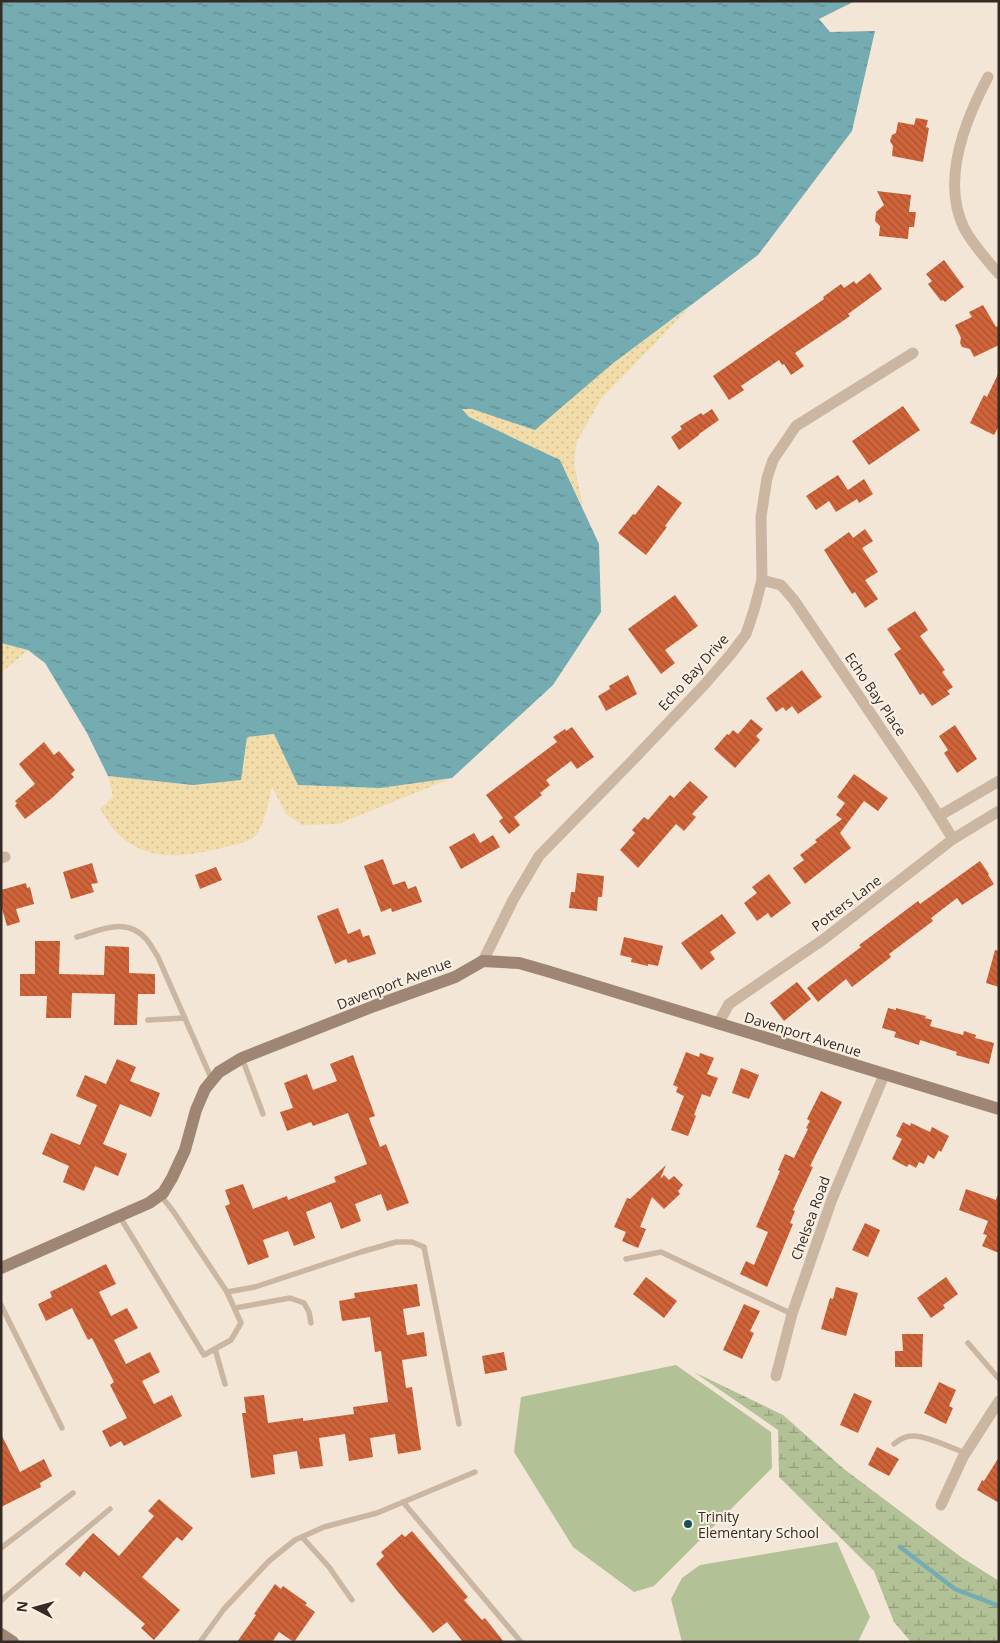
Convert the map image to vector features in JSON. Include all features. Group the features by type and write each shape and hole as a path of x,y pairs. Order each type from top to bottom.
{"street":[{"path":"988,77 975,101 960,146 956,170 956,201 964,228 999,274"},
{"name":"Echo Bay Drive","path":"483,961 513,900 538,856 631,762 732,654 746,634 762,580 761,517 767,478 774,460 796,426 913,353"},
{"name":"Echo Bay Place","path":"762,580 781,586 794,600 953,839"},
{"path":"938,816 999,781"},
{"name":"Potters Lane","path":"718,1024 730,1004 824,939 953,839 999,811"},
{"name":"Davenport Avenue","path":"1,1268 120,1217 149,1203 160,1195 172,1178 185,1150 204,1089 219,1072 242,1058 374,1006 456,977 483,961 519,962 999,1109"},
{"name":"Chelsea Road","path":"776,1376 792,1314 832,1199 884,1075"},
{"path":"941,1505 965,1453 999,1401"},
{"path":"1,1634 13,1642"}],"lane":[{"path":"77,937 116,925 131,928 146,939 158,957 212,1080"},
{"path":"148,1020 185,1018"},
{"path":"242,1058 263,1114"},
{"path":"120,1217 204,1355 215,1349 231,1340 240,1323 227,1292 174,1210 160,1195"},
{"path":"227,1292 254,1287 396,1242 412,1242 424,1246 459,1424"},
{"path":"626,1259 661,1252 792,1314"},
{"path":"234,1308 290,1298 304,1304 309,1312 311,1323"},
{"path":"1,1305 62,1428"},
{"path":"968,1343 999,1379"},
{"path":"215,1349 225,1384"},
{"path":"894,1444 904,1437 921,1437 965,1453"},
{"path":"200,1642 224,1609 269,1561 295,1540 324,1527 377,1513 475,1472"},
{"path":"1,1548 73,1493"},
{"path":"403,1502 521,1642"},
{"path":"1,1601 110,1509"},
{"path":"302,1537 329,1567 352,1600"}],"green space":[{"path":"676,1365 771,1432 772,1468 654,1586 634,1592 573,1547 514,1452 521,1397"},
{"path":"694,1372 783,1415 844,1469 961,1557 999,1581 999,1642 911,1642 894,1622 874,1571 779,1477 778,1430"},
{"path":"837,1542 870,1617 858,1642 682,1642 671,1599 682,1578 700,1565"}],"sand":[{"path":"690,307 601,399 577,441 574,463 583,507 560,460 469,417 461,409 472,409 612,364"},
{"path":"1,643 28,650 1,673"},
{"path":"274,734 299,785 380,788 452,778 338,824 302,825 286,814 272,787 261,828 254,837 218,849 191,854 165,855 141,849 129,843 118,834 100,809 113,797 108,776 193,785 247,737"}],"water":[{"path":"1,1 855,1 819,19 830,32 875,31 852,131 758,255 612,364 535,430 472,409 462,409 469,417 560,460 599,544 601,612 553,685 452,778 380,788 298,785 274,734 247,737 241,780 193,785 108,776 87,733 45,663 28,650 1,643"}],"building":[{"path":"916,118 928,120 926,127 929,128 923,162 892,156 893,146 890,141 892,135 896,133 898,122 914,125"},
{"path":"877,191 911,195 909,212 916,212 914,227 909,227 908,239 879,236 880,226 875,221 876,212 884,205"},
{"path":"944,260 964,287 945,302 941,301 928,284 932,281 926,274"},
{"path":"870,273 882,289 848,314 850,316 795,353 804,366 791,375 779,360 741,386 744,390 729,400 713,376 824,299 823,297 841,284 844,288 854,281 856,284"},
{"path":"983,305 996,327 999,325 999,345 974,357 970,349 962,347 960,343 961,338 955,325 972,317 969,312"},
{"path":"999,372 999,426 994,435 970,423 984,395 987,397"},
{"path":"903,406 920,430 869,465 852,441"},
{"path":"712,409 719,420 679,450 671,437 682,429 680,426 701,413 703,415"},
{"path":"838,475 848,490 864,479 873,494 859,503 857,499 836,512 829,501 816,510 806,496"},
{"path":"658,485 682,503 646,555 618,533 633,514 635,515"},
{"path":"865,529 873,541 862,548 878,572 865,580 878,599 865,608 855,592 852,594 824,550 849,532 853,538"},
{"path":"675,595 698,626 665,650 675,663 661,674 628,629"},
{"path":"915,611 928,630 920,636 945,670 942,672 953,687 947,691 950,694 932,706 923,693 920,695 894,654 901,649 887,629"},
{"path":"802,670 822,697 798,714 792,706 786,711 783,707 776,712 766,698"},
{"path":"628,675 637,694 606,711 598,696 610,689 609,686"},
{"path":"751,719 763,729 756,736 760,740 735,768 714,749 733,730 738,734"},
{"path":"955,725 977,759 957,773 944,753 948,750 939,736"},
{"path":"572,727 594,757 577,769 571,761 546,780 550,785 540,793 542,795 514,817 520,825 509,834 499,821 503,818 486,795 557,742 553,737"},
{"path":"44,742 54,755 59,751 75,770 71,774 74,777 52,798 25,819 15,806 17,803 15,801 35,784 19,764"},
{"path":"854,774 888,798 878,811 864,801 840,833 851,848 805,884 793,868 804,860 800,855 817,842 815,840 842,819 836,815 845,803 837,797"},
{"path":"690,781 708,797 692,814 696,817 684,831 676,824 638,868 620,850 635,833 632,830 644,817 648,820 670,795 674,798"},
{"path":"474,833 480,843 493,835 500,847 461,869 449,847"},
{"path":"383,859 393,885 405,881 408,889 416,886 422,902 392,912 391,908 381,912 364,866"},
{"path":"980,861 994,884 962,905 957,898 931,918 933,921 889,954 891,957 852,987 846,979 818,1002 807,988 861,947 859,945 918,901 920,904"},
{"path":"92,863 98,883 91,884 94,892 71,899 63,872"},
{"path":"216,867 222,880 200,889 195,875"},
{"path":"577,873 604,876 602,897 598,897 597,911 569,908 571,892 575,892"},
{"path":"769,874 791,903 771,918 768,913 757,921 744,903 757,893 752,887"},
{"path":"26,883 27,888 30,887 34,904 16,909 20,922 7,926 1,905 1,890"},
{"path":"338,908 348,934 360,929 363,937 369,935 376,954 348,963 346,959 335,964 317,916"},
{"path":"722,914 736,933 710,952 715,959 701,970 681,943"},
{"path":"624,937 663,946 658,966 631,962 632,958 620,955"},
{"path":"35,941 60,941 59,974 104,975 105,946 129,947 129,973 155,974 155,994 138,994 137,1025 114,1025 115,994 72,993 71,1018 46,1018 47,996 20,996 20,974 35,974"},
{"path":"995,950 999,951 999,987 986,983"},
{"path":"797,982 811,999 784,1021 770,1003"},
{"path":"888,1008 896,1010 896,1008 926,1016 925,1018 932,1020 930,1026 963,1035 964,1031 976,1035 975,1038 994,1043 989,1064 956,1055 957,1052 920,1040 919,1045 894,1037 896,1032 882,1028"},
{"path":"686,1052 699,1057 700,1053 714,1058 707,1074 718,1078 710,1097 702,1094 688,1136 671,1130 684,1096 676,1092 678,1087 673,1085"},
{"path":"353,1055 375,1116 369,1118 380,1147 386,1144 409,1203 387,1211 381,1194 355,1204 361,1221 341,1229 331,1202 306,1212 315,1238 294,1246 288,1231 263,1240 269,1257 248,1265 225,1206 230,1204 225,1190 243,1184 253,1209 287,1196 288,1200 336,1182 334,1177 367,1164 348,1113 313,1126 311,1122 287,1131 280,1112 293,1108 284,1083 307,1074 313,1090 337,1081 330,1064"},
{"path":"117,1059 136,1067 130,1081 160,1093 151,1117 120,1104 103,1144 127,1154 118,1176 95,1166 84,1191 63,1182 69,1166 42,1154 51,1133 80,1145 97,1105 76,1096 85,1075 106,1084"},
{"path":"741,1068 759,1075 749,1099 732,1093"},
{"path":"821,1091 842,1102 810,1166 813,1167 793,1210 795,1211 790,1223 793,1224 767,1287 740,1274 746,1261 754,1265 768,1232 756,1227 780,1171 778,1170 785,1154 794,1158 808,1129 806,1128 810,1121 807,1119"},
{"path":"903,1122 910,1126 911,1123 930,1132 932,1127 949,1136 941,1152 939,1150 934,1159 928,1155 924,1164 919,1162 916,1168 909,1164 907,1167 892,1159 902,1139 896,1136"},
{"path":"666,1165 660,1179 664,1175 669,1180 674,1176 683,1185 678,1191 680,1194 664,1209 652,1197 640,1227 646,1229 638,1248 622,1241 626,1232 614,1227 627,1198 630,1199"},
{"path":"966,1189 996,1200 997,1196 999,1196 999,1253 982,1246 987,1235 983,1234 988,1221 959,1210"},
{"path":"865,1223 880,1230 868,1257 852,1250"},
{"path":"106,1264 116,1284 99,1292 111,1316 127,1308 138,1328 114,1340 126,1364 150,1352 160,1372 142,1381 154,1404 172,1395 182,1416 124,1446 121,1441 110,1447 102,1431 127,1418 110,1385 114,1382 92,1338 88,1340 72,1308 46,1321 38,1304 52,1297 50,1292"},
{"path":"646,1277 677,1301 664,1318 633,1294"},
{"path":"946,1277 958,1294 943,1305 945,1308 931,1318 917,1298"},
{"path":"417,1284 420,1306 403,1309 407,1335 424,1332 427,1356 402,1360 406,1388 412,1387 421,1450 398,1454 395,1434 370,1438 373,1457 349,1461 345,1434 319,1438 323,1466 300,1469 297,1451 273,1455 275,1474 251,1478 242,1413 246,1413 244,1397 264,1395 268,1423 303,1418 303,1421 354,1414 353,1407 388,1402 381,1351 375,1352 370,1317 342,1321 339,1301 355,1298 354,1293"},
{"path":"836,1287 858,1293 846,1336 821,1329 830,1298 833,1299"},
{"path":"744,1304 760,1311 750,1331 754,1333 742,1359 723,1350"},
{"path":"902,1334 923,1334 922,1367 895,1367 895,1351 903,1351"},
{"path":"504,1352 507,1370 485,1374 482,1356"},
{"path":"939,1382 956,1390 949,1406 953,1408 946,1424 924,1413"},
{"path":"854,1393 872,1401 858,1433 840,1425"},
{"path":"1,1434 20,1472 44,1459 52,1476 40,1483 41,1487 1,1507"},
{"path":"877,1447 899,1459 889,1476 868,1465"},
{"path":"999,1457 999,1503 977,1490"},
{"path":"159,1499 193,1528 182,1541 177,1537 142,1577 180,1610 154,1640 141,1628 145,1624 84,1571 80,1577 65,1564 93,1533 119,1556 154,1516 148,1511"},
{"path":"412,1531 468,1597 464,1600 482,1620 485,1618 504,1642 463,1642 447,1622 433,1633 398,1592 376,1564 384,1556 381,1552 402,1534 405,1537"},
{"path":"275,1584 281,1589 283,1586 307,1603 305,1605 315,1612 294,1642 279,1632 272,1642 237,1642 256,1615 254,1614"}],"waterway":[{"path":"900,1547 955,1589 999,1606"}],"place":[{"name":"Trinity Elementary School","path":"688,1524"}]}
